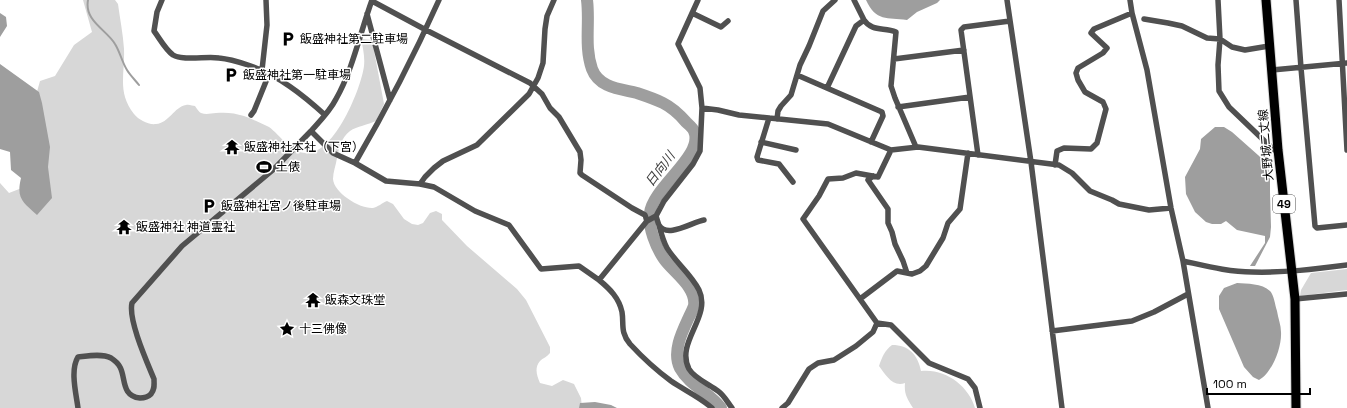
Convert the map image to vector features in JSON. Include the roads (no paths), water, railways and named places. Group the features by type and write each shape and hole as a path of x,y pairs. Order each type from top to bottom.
{"main road":[{"name":"大野城二丈線","path":"1266,0 1278,150 1293,271 1295,299 1296,408"}],"street":[{"path":"162,0 157,12 154,31 166,49 174,55 184,58 217,58 231,60 262,70 295,90 325,115"},
{"path":"262,70 267,25 266,0"},
{"path":"78,408 73,370 78,357 110,357 120,368 128,393 144,398 150,395 154,388 154,379 134,325 131,308 132,303 182,246 274,169 325,115 336,100 345,81 372,0 426,30 530,83 542,94 580,152 580,172 582,175 645,215 647,220"},
{"path":"355,163 390,100 426,30 439,0"},
{"path":"420,184 424,177 443,161 477,145 529,94 538,78 543,63 547,16 554,0"},
{"path":"599,280 647,220 656,216 664,201 693,164 700,151 702,108 700,88 678,44 698,0"},
{"path":"777,119 781,106 791,95 800,65 823,11 835,0"},
{"path":"854,0 868,25 896,32 892,86 898,107 916,147"},
{"path":"1007,0 1031,162 1062,408"},
{"path":"1130,0 1132,14 1147,70 1183,261 1208,408"},
{"path":"1218,0 1220,39 1218,65 1219,91 1229,107 1274,150 1278,150"},
{"path":"1296,0 1315,226 1317,228 1347,225"},
{"path":"1339,0 1345,63 1347,150"},
{"path":"692,13 721,27 728,21"},
{"path":"367,14 390,100"},
{"path":"1054,165 1057,151 1064,148 1091,149 1097,143 1106,109 1102,102 1086,92 1078,80 1076,73 1078,68 1103,54 1107,48 1091,33 1094,29 1132,14"},
{"path":"1144,19 1168,22 1182,26 1207,38 1220,39 1232,47 1245,50 1269,46"},
{"path":"827,88 856,26 864,20"},
{"path":"978,155 961,30 964,27 1010,21"},
{"path":"894,59 964,50"},
{"path":"1272,70 1345,63"},
{"path":"251,115 269,74"},
{"path":"797,75 882,112 883,116 872,142"},
{"path":"898,107 970,97"},
{"path":"702,108 739,115 828,124 891,150 916,147 1059,166 1072,173 1090,191 1119,204 1149,210 1172,208"},
{"path":"769,118 756,156 758,160 778,164 793,182"},
{"path":"311,131 333,153 355,163 386,181 420,184 434,187 475,211 509,225 542,269 579,266 612,291 619,302 622,312 623,332 629,342 651,365 712,408"},
{"path":"761,142 796,150"},
{"path":"891,150 878,177 856,173 843,178 828,179 819,196 803,219 877,323 891,325 929,363 968,379 975,388 980,408"},
{"path":"860,299 897,271 912,274 926,266 943,238 948,223 960,209 968,153"},
{"path":"873,176 868,180 888,209 888,223 907,273"},
{"path":"656,216 661,236 667,249 699,290 702,303 700,315 686,346 685,357 690,370 701,380 720,392 732,408"},
{"path":"659,225 666,231 673,231 697,221 704,220"},
{"path":"1183,261 1224,270 1252,272 1293,271 1347,265"},
{"path":"1052,331 1132,321 1154,312 1188,294"},
{"path":"1295,299 1347,294"},
{"path":"782,408 788,403 809,369 818,363 834,360 856,346 873,332 877,323"}],"waterway":[{"path":"88,0 89,14 115,44 127,70 139,85"},
{"name":"日向川","path":"587,0 588,52 595,75 611,87 637,93 666,105 678,114 692,127 694,131 695,140 686,161 653,203 650,213 650,225 653,237 661,254 668,264 684,280 692,292 694,299 694,306 677,349 680,368 689,380 716,402 721,408"}],"place":[{"name":"飯盛神社第二駐車場","path":"288,39"},
{"name":"飯盛神社第一駐車場","path":"231,75"},
{"name":"飯盛神社本社（下宮）","path":"232,147"},
{"name":"土俵","path":"264,167"},
{"name":"飯盛神社宮ノ後駐車場","path":"209,206"},
{"name":"飯盛神社 神道霊社","path":"124,227"},
{"name":"飯森文珠堂","path":"313,300"},
{"name":"十三佛像","path":"287,329"}]}
